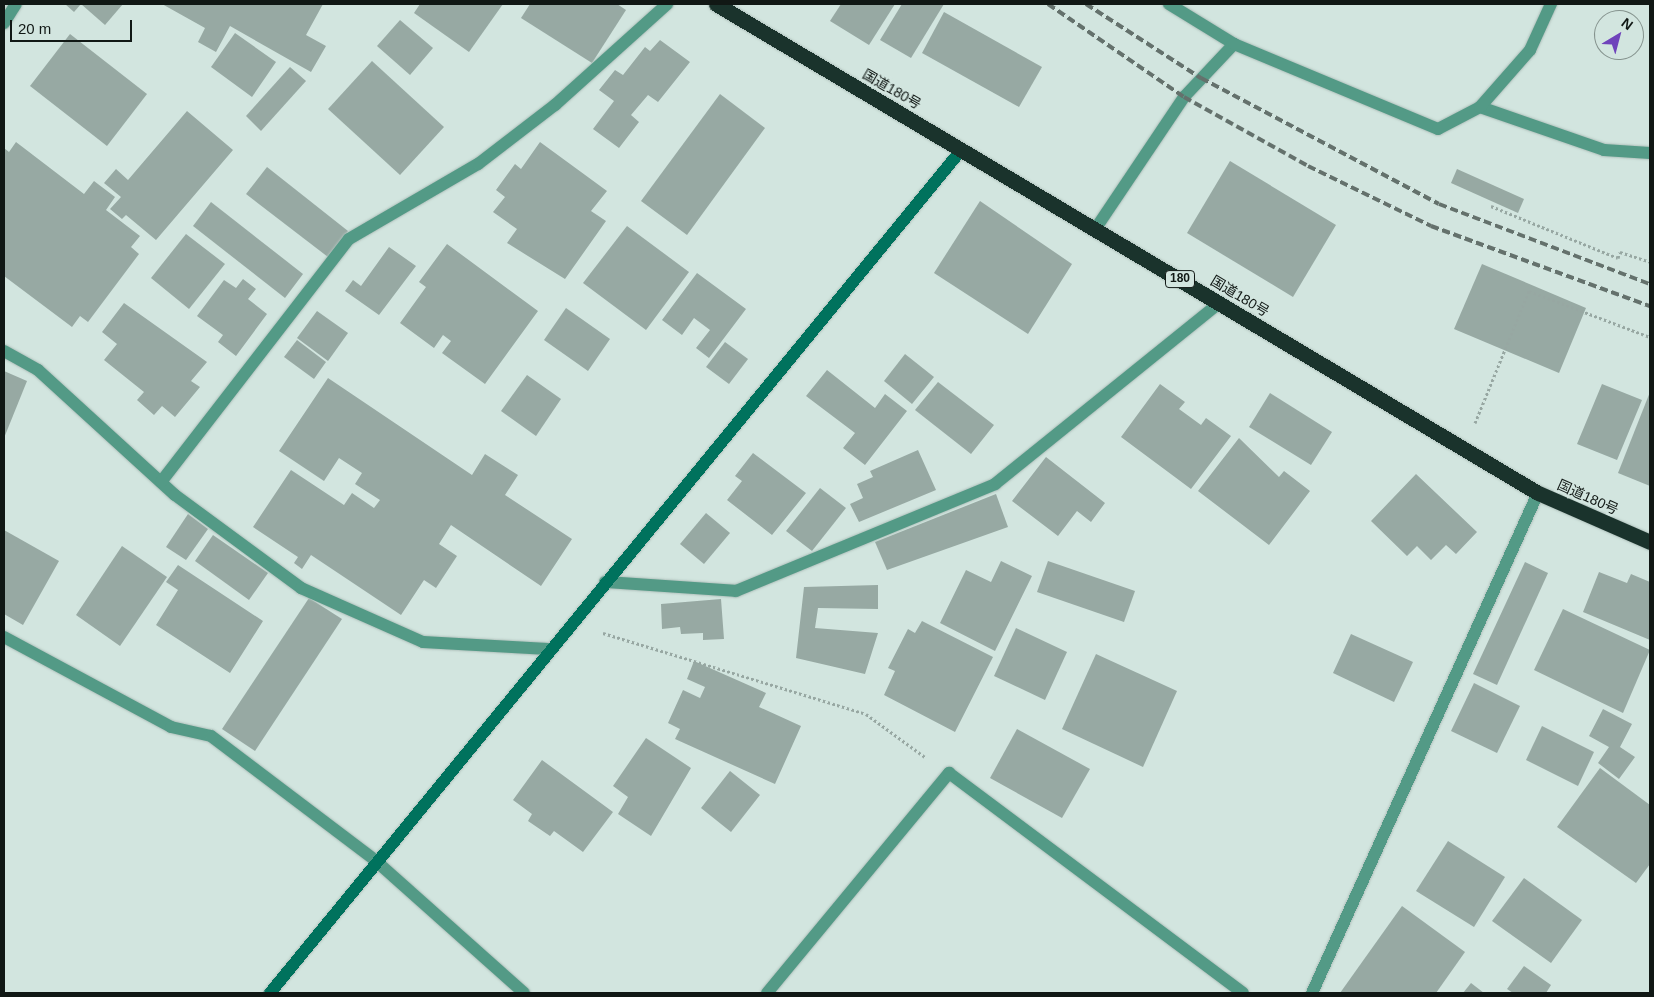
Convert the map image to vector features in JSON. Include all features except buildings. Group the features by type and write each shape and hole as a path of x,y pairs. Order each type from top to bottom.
{"highway":[{"name":"国道180号","path":"716,4 1096,228 1538,493 1650,542"}],"street":[{"path":"4,23 16,4"},
{"path":"160,482 348,239 478,164 555,105 667,4"},
{"path":"1170,4 1234,44 1438,129 1480,107 1530,50 1551,4"},
{"path":"1096,228 1184,97 1234,44"},
{"path":"1480,107 1604,150 1650,152"},
{"path":"270,993 548,649 962,149"},
{"path":"605,582 736,591 995,484 1219,303"},
{"path":"4,352 65,392 160,482 301,588 415,638 548,649"},
{"path":"1312,993 1538,493"},
{"path":"4,637 171,727 211,736 376,861 524,993"},
{"path":"767,993 949,773 1244,993"}],"path":[{"path":"1491,206 1618,258 1620,252 1650,262"},
{"path":"1464,449 1529,291 1607,323 1650,337"},
{"path":"572,621 866,714 949,773"}],"railway":[{"path":"1048,4 1184,97 1308,166 1431,226 1650,306"},
{"path":"1086,4 1201,78 1439,204 1650,284"}]}
